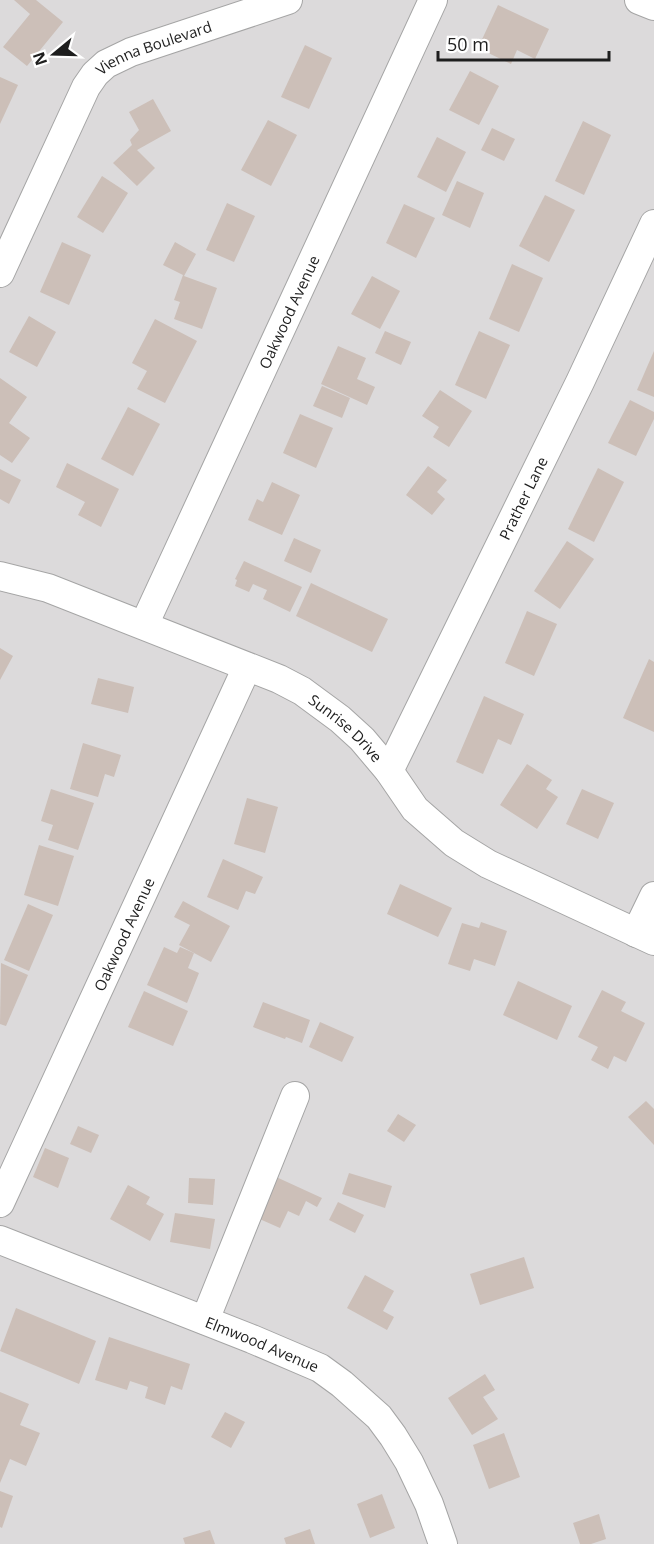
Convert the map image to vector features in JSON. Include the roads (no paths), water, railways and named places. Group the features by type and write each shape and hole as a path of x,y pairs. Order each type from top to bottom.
{"street":[{"name":"Vienna Boulevard","path":"0,273 86,87 95,74 106,64 131,52 288,0"},
{"name":"Oakwood Avenue","path":"144,625 433,0"},
{"path":"639,0 654,6"},
{"name":"Prather Lane","path":"389,771 580,382 654,224"},
{"name":"Sunrise Drive","path":"0,576 48,588 279,679 302,691 340,719 362,739 389,771 415,809 454,843 488,864 645,937"},
{"name":"Oakwood Avenue","path":"0,1203 247,667"},
{"path":"645,937 654,896"},
{"path":"205,1320 295,1096"},
{"name":"Elmwood Avenue","path":"0,1240 205,1320 320,1368 379,1417 409,1462 429,1504 444,1544"}]}
